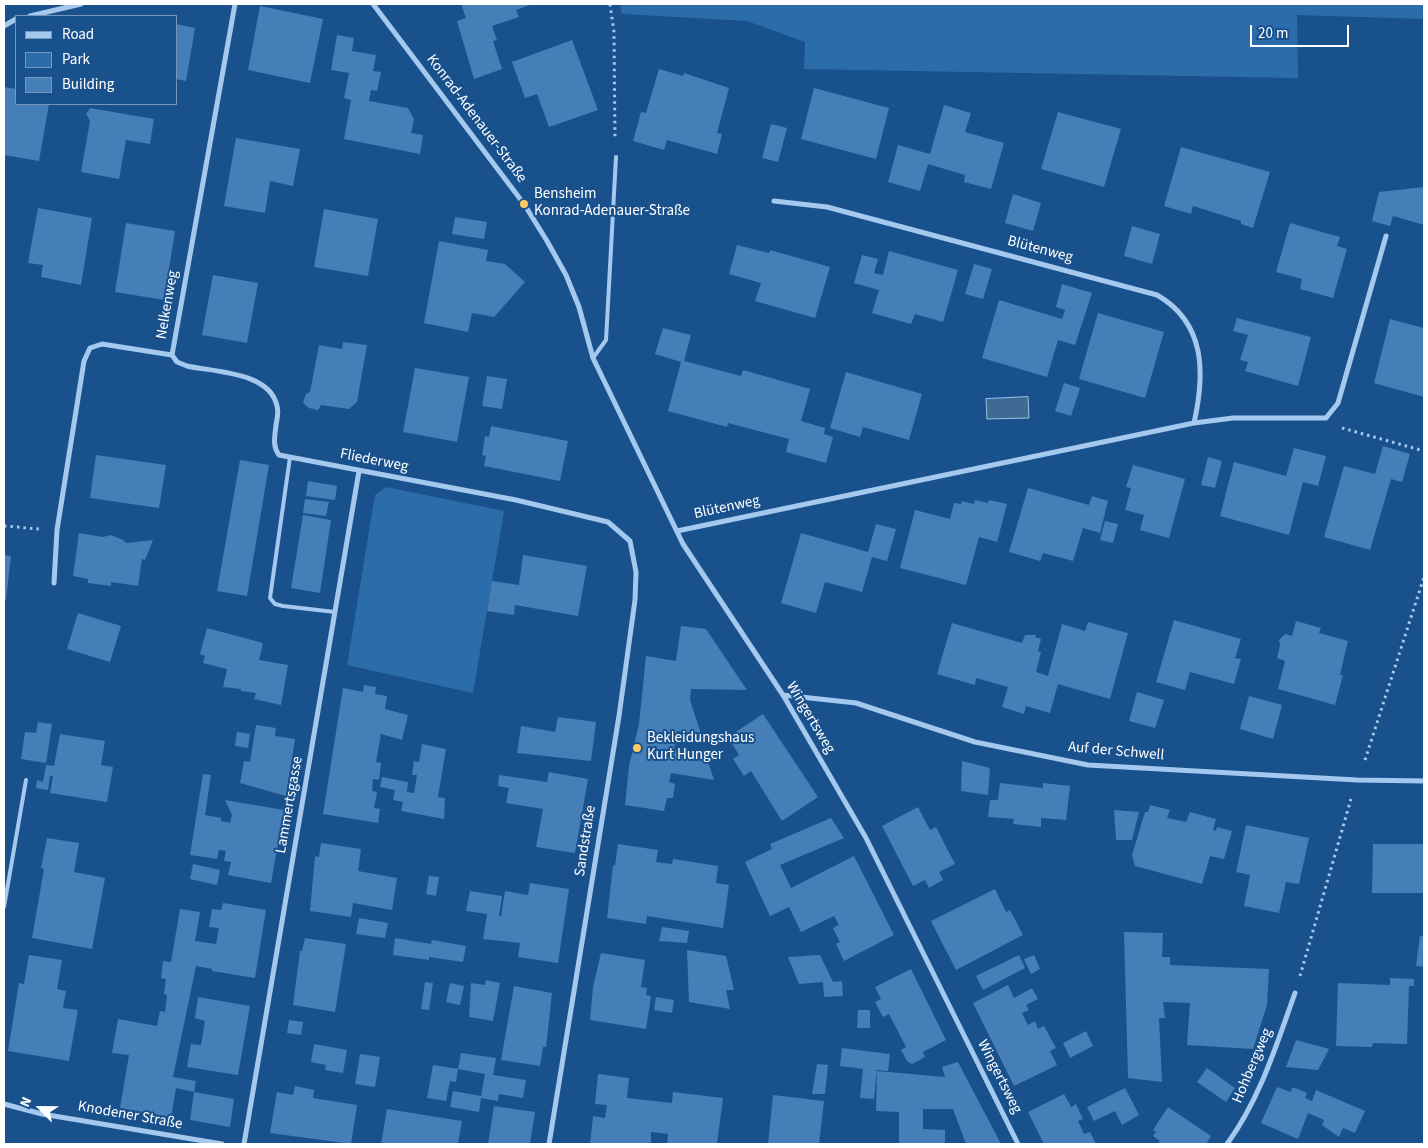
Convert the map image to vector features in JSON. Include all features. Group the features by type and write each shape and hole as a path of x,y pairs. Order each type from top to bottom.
{"street":[{"path":"34,15 81,4"},
{"name":"Nelkenweg","path":"54,582 57,530 84,361 90,348 102,344 172,355 235,4"},
{"name":"Konrad-Adenauer-Straße","path":"373,4 524,204 566,275 579,308"},
{"name":"Blütenweg","path":"774,201 827,206 1157,295 1178,310 1197,342 1201,376 1200,398 1194,423"},
{"path":"1326,418 1338,403 1386,236"},
{"name":"Wingertsweg","path":"579,308 593,358 677,531 783,695 866,838 1018,1144"},
{"path":"172,355 177,362 187,366 254,379 266,386 274,396 278,408 274,444 276,452 279,455 290,458"},
{"name":"Blütenweg","path":"677,531 1194,423 1233,418 1326,418"},
{"name":"Fliederweg","path":"290,458 516,500 608,522 630,541"},
{"name":"Lammertsgasse","path":"244,1144 359,471"},
{"name":"Sandstraße","path":"548,1144 617,726 635,600 636,572 630,541"},
{"name":"Auf der Schwell","path":"783,695 856,703 975,742 1088,765 1357,780 1424,781"},
{"name":"Hohbergweg","path":"1227,1144 1242,1123 1267,1072 1295,993"},
{"name":"Knodener Straße","path":"4,1104 42,1114 222,1144"}],"lane":[{"path":"593,358 606,340 616,157"},
{"path":"290,458 270,598 275,604 283,606 335,612"},
{"path":"4,907 26,780"}],"path":[{"path":"610,4 614,32 616,157"},
{"path":"1326,418 1344,429 1424,452"},
{"path":"4,526 57,530"},
{"path":"1295,993 1357,780 1367,756 1424,577"}],"green space":[{"path":"620,4 1424,4 1424,19 1297,15 1298,78 804,69 805,42 747,21 622,14"},
{"path":"386,487 504,511 473,693 347,665 375,495"}],"shaded area":[{"path":"1028,397 1029,418 987,419 986,399"}],"building":[{"path":"461,4 532,4 516,10 519,17 492,26 497,40 493,41 502,69 474,79 457,21 466,18"},
{"path":"260,6 323,19 310,83 248,70"},
{"path":"178,24 195,28 186,81 178,79"},
{"path":"337,35 354,38 352,51 376,55 373,71 381,72 377,91 371,90 369,101 408,108 414,119 411,133 423,135 420,154 344,139 351,100 344,98 349,73 331,70"},
{"path":"572,40 598,110 549,127 537,94 525,98 512,62"},
{"path":"659,69 683,76 684,73 729,88 717,133 722,134 717,154 667,140 664,150 633,141 641,112 646,113"},
{"path":"4,87 15,89 15,105 49,105 39,161 4,155"},
{"path":"814,88 889,108 876,159 801,139"},
{"path":"944,105 971,113 965,132 1004,143 991,189 964,182 965,175 928,164 920,191 888,182 898,145 930,154"},
{"path":"90,108 154,119 150,144 126,140 119,179 81,172 90,121 86,114"},
{"path":"1058,112 1121,129 1104,187 1041,169"},
{"path":"771,124 787,128 778,162 762,158"},
{"path":"236,138 300,149 293,186 270,181 265,213 224,206"},
{"path":"1181,147 1270,172 1253,228 1241,224 1241,221 1193,206 1191,214 1164,206"},
{"path":"1424,187 1424,225 1393,216 1390,226 1372,221 1379,192"},
{"path":"1013,194 1041,203 1033,231 1005,223"},
{"path":"38,208 92,218 81,285 41,277 43,265 28,263"},
{"path":"324,209 378,219 368,276 314,267"},
{"path":"455,217 487,222 484,239 452,234"},
{"path":"126,223 175,231 164,300 115,292"},
{"path":"1290,223 1340,237 1337,246 1347,249 1333,298 1300,289 1302,279 1276,272"},
{"path":"1132,226 1160,234 1152,264 1124,256"},
{"path":"439,241 488,250 486,261 505,264 525,282 494,317 472,313 468,332 424,323"},
{"path":"737,245 769,253 770,250 830,267 815,318 755,301 761,283 729,274"},
{"path":"889,251 958,270 943,322 915,314 911,324 872,313 879,290 854,283 862,255 878,259 874,273 883,275"},
{"path":"974,264 992,269 983,299 965,294"},
{"path":"213,275 258,283 247,343 202,335"},
{"path":"1062,284 1092,293 1075,345 1058,340 1047,377 982,358 999,300 1062,319 1065,310 1056,307"},
{"path":"1098,313 1164,332 1145,398 1079,379"},
{"path":"1237,318 1311,337 1298,386 1245,371 1248,362 1240,360 1248,335 1233,331"},
{"path":"1390,319 1424,328 1424,397 1374,383"},
{"path":"663,328 691,335 684,361 741,376 743,370 810,389 801,421 825,428 824,434 833,437 826,463 786,452 789,439 728,423 727,427 668,411 681,362 655,354"},
{"path":"343,342 367,345 357,402 349,409 321,405 318,410 309,408 303,403 306,394 310,392 319,345 342,349"},
{"path":"415,368 469,377 457,442 403,432"},
{"path":"846,372 922,394 909,440 863,427 860,437 830,428"},
{"path":"487,376 507,379 502,409 482,406"},
{"path":"1064,383 1080,388 1071,416 1055,411"},
{"path":"491,426 568,441 560,481 484,466 486,456 482,455 485,436 489,437"},
{"path":"1383,446 1410,454 1402,482 1391,479 1370,550 1324,537 1344,466 1375,474"},
{"path":"1294,448 1326,456 1318,486 1303,482 1289,535 1220,516 1234,462 1286,476"},
{"path":"96,455 166,465 159,508 90,498"},
{"path":"1208,457 1222,461 1215,488 1201,485"},
{"path":"240,460 269,465 247,596 217,591"},
{"path":"1133,465 1185,479 1169,538 1140,530 1144,515 1125,510 1131,488 1126,487"},
{"path":"308,481 337,486 335,500 306,496"},
{"path":"1028,488 1089,505 1092,496 1108,501 1100,533 1083,528 1073,561 1043,553 1040,561 1009,552"},
{"path":"305,499 329,502 326,516 303,513"},
{"path":"975,500 988,503 989,500 1007,504 997,542 979,537 966,585 900,568 915,510 950,519 954,503 961,504 962,501 974,504"},
{"path":"303,515 331,520 320,593 291,588"},
{"path":"1105,521 1118,524 1113,543 1100,540"},
{"path":"876,524 896,529 887,561 872,557 862,592 825,582 816,613 781,603 801,533 868,552"},
{"path":"79,533 103,537 111,535 126,543 153,540 145,560 142,559 138,586 111,582 111,586 88,583 88,579 73,576"},
{"path":"4,555 11,556 6,600 4,599"},
{"path":"523,555 587,566 578,616 515,605 514,615 487,611 492,581 519,585"},
{"path":"78,613 121,626 110,662 67,649"},
{"path":"1174,620 1241,639 1235,658 1241,659 1234,684 1190,672 1185,690 1156,682"},
{"path":"1296,621 1321,628 1319,633 1348,641 1340,675 1343,675 1335,705 1278,689 1285,661 1277,658 1280,645 1279,640 1285,634 1292,636"},
{"path":"1088,622 1128,633 1110,699 1058,684 1050,713 1026,706 1024,714 1002,707 1008,687 976,678 975,685 937,674 952,623 1022,643 1025,635 1036,635 1035,637 1041,639 1038,651 1041,652 1036,672 1048,676 1062,624 1085,631"},
{"path":"681,626 706,629 747,690 691,689 690,700 701,734 677,731 674,750 706,755 714,780 671,773 669,782 675,784 673,798 667,798 664,811 625,805 629,766 639,724 646,656 676,661"},
{"path":"207,628 263,643 259,660 288,665 281,705 254,699 256,693 223,687 227,669 203,663 205,656 200,654"},
{"path":"364,685 376,687 375,694 387,696 385,709 408,715 402,740 381,734 376,762 381,763 379,780 373,779 372,791 377,792 374,808 380,809 378,823 323,814 343,688 363,692"},
{"path":"1137,692 1164,700 1155,728 1129,721"},
{"path":"1249,696 1282,705 1273,739 1240,729"},
{"path":"763,714 818,797 782,821 751,771 744,776 733,759 739,755 728,737"},
{"path":"558,717 596,722 591,761 517,753 521,726 555,732"},
{"path":"38,722 52,724 46,763 21,759 25,732 36,733"},
{"path":"256,725 276,728 275,736 295,739 286,796 240,783 244,761 250,762"},
{"path":"237,732 250,734 248,748 235,746"},
{"path":"60,734 105,741 101,765 113,767 107,802 50,793 53,776 50,776 48,790 36,788 37,780 43,782 46,765 54,766"},
{"path":"422,744 446,749 438,797 445,798 444,819 401,811 403,802 393,800 395,790 380,787 382,777 408,782 407,792 414,793 417,775 412,775 414,761 419,762"},
{"path":"962,761 990,768 988,795 961,791"},
{"path":"549,772 588,779 575,853 536,847 543,809 506,803 509,788 498,786 499,775 547,782"},
{"path":"203,774 211,775 205,815 221,818 221,821 230,823 232,815 225,800 284,810 271,883 228,875 231,862 224,861 226,851 219,850 217,859 190,855"},
{"path":"1000,783 1043,788 1043,783 1070,786 1066,820 1041,818 1041,827 1013,824 1014,819 988,817 990,800 998,800"},
{"path":"1150,805 1170,810 1167,818 1186,822 1190,812 1216,819 1213,830 1216,831 1217,827 1232,831 1224,859 1210,856 1202,884 1135,866 1132,855 1145,812 1148,812"},
{"path":"918,807 930,830 936,827 955,864 939,872 943,880 929,888 925,880 913,886 882,826"},
{"path":"1114,810 1139,812 1132,840 1116,840"},
{"path":"831,818 844,838 780,865 791,888 854,856 894,935 844,961 836,944 840,942 833,928 839,925 834,916 801,932 789,907 770,916 745,862 772,849 770,844"},
{"path":"1246,825 1309,838 1299,884 1286,882 1279,913 1244,906 1250,875 1236,872"},
{"path":"47,838 79,843 74,872 105,878 92,949 32,938 44,869 41,868"},
{"path":"321,843 361,849 358,871 397,878 392,910 353,903 351,917 310,911 315,856 319,857"},
{"path":"618,844 658,850 656,862 672,864 673,859 718,866 716,883 729,885 723,928 647,916 646,924 607,918 613,865 615,866"},
{"path":"1373,844 1424,844 1424,893 1372,893"},
{"path":"193,864 220,870 217,885 190,879"},
{"path":"429,876 439,877 436,896 426,894"},
{"path":"530,883 569,889 558,963 518,957 520,943 483,939 487,914 466,911 470,891 502,896 499,916 501,916 505,891 528,895"},
{"path":"995,889 1006,912 1010,910 1023,935 956,970 931,921"},
{"path":"223,903 266,910 255,978 212,971 212,969 196,966 173,1077 196,1081 194,1092 176,1088 171,1117 120,1108 129,1055 112,1053 118,1019 157,1026 160,1011 165,1012 167,995 164,994 166,979 161,978 163,961 171,962 180,909 200,912 195,941 216,944 219,928 209,927 212,909 221,910"},
{"path":"359,918 388,923 385,938 356,934"},
{"path":"662,927 689,931 687,943 659,941"},
{"path":"1124,932 1163,933 1162,957 1170,957 1170,965 1269,969 1267,1005 1253,1049 1187,1045 1190,1003 1163,1002 1165,1018 1159,1018 1162,1082 1128,1078"},
{"path":"1420,936 1424,936 1424,967 1416,966"},
{"path":"305,938 346,944 335,1012 293,1005 300,951 302,951"},
{"path":"395,938 431,944 432,940 466,946 463,962 429,957 429,960 393,955"},
{"path":"687,950 726,956 734,990 726,990 730,1009 689,1002"},
{"path":"601,953 645,960 641,987 647,988 646,995 651,996 646,1029 590,1020 593,987"},
{"path":"29,955 62,960 57,989 66,991 63,1008 78,1010 69,1061 8,1051 19,983 24,984"},
{"path":"820,955 833,982 842,981 843,996 824,997 823,982 799,984 788,957"},
{"path":"1019,955 1025,968 983,990 976,976"},
{"path":"1034,955 1040,969 1031,974 1024,959"},
{"path":"911,969 946,1040 923,1052 925,1057 912,1064 907,1061 901,1050 906,1047 889,1014 883,1017 875,1002 881,999 875,987"},
{"path":"1390,978 1414,979 1414,986 1409,986 1407,1044 1373,1043 1372,1047 1336,1046 1338,983 1390,985"},
{"path":"486,980 500,983 493,1021 469,1017 471,983 485,985"},
{"path":"425,982 433,983 429,1010 421,1009"},
{"path":"450,983 464,986 460,1005 446,1002"},
{"path":"1008,985 1014,998 1032,988 1038,999 1026,1005 1029,1010 1022,1013 1028,1025 1035,1021 1038,1029 1044,1026 1056,1048 1050,1051 1057,1065 1014,1086 973,1003"},
{"path":"514,986 552,993 546,1047 543,1047 540,1066 501,1060"},
{"path":"198,997 250,1006 238,1075 187,1067 191,1044 201,1045 205,1021 195,1018"},
{"path":"656,997 674,1000 672,1013 654,1010"},
{"path":"858,1010 870,1010 870,1028 857,1028"},
{"path":"289,1020 303,1022 301,1035 287,1033"},
{"path":"1086,1031 1093,1046 1070,1058 1063,1043"},
{"path":"1296,1040 1329,1049 1318,1070 1286,1067"},
{"path":"314,1044 347,1050 343,1073 325,1070 326,1065 311,1062"},
{"path":"842,1048 890,1054 888,1071 877,1070 874,1099 860,1098 863,1069 840,1066"},
{"path":"461,1053 496,1058 493,1075 526,1080 523,1098 499,1094 498,1101 481,1098 479,1112 450,1107 453,1091 481,1096 485,1074 458,1069"},
{"path":"360,1054 380,1057 375,1087 355,1084"},
{"path":"958,1062 1001,1144 966,1144 953,1109 923,1109 923,1129 945,1130 945,1144 899,1144 899,1112 876,1111 877,1071 945,1077 942,1067"},
{"path":"817,1064 828,1065 825,1094 812,1094"},
{"path":"433,1065 458,1069 456,1082 450,1081 446,1101 427,1098"},
{"path":"1207,1068 1235,1088 1226,1102 1197,1082"},
{"path":"598,1074 629,1078 627,1098 672,1103 673,1092 723,1098 717,1144 667,1144 668,1134 651,1132 651,1144 590,1144 593,1116 605,1118 607,1105 595,1104"},
{"path":"295,1086 314,1090 313,1098 357,1105 351,1144 270,1133 277,1092 293,1095"},
{"path":"1277,1087 1291,1092 1292,1088 1295,1088 1307,1093 1305,1098 1312,1101 1316,1090 1365,1111 1355,1133 1343,1128 1339,1137 1322,1125 1324,1120 1308,1113 1298,1139 1261,1123"},
{"path":"1125,1088 1139,1115 1122,1125 1115,1111 1094,1121 1087,1107"},
{"path":"194,1092 234,1099 230,1127 190,1120"},
{"path":"1064,1094 1071,1107 1076,1104 1083,1119 1078,1121 1084,1134 1090,1132 1096,1144 1044,1144 1028,1112"},
{"path":"773,1095 824,1101 819,1144 768,1144"},
{"path":"494,1106 535,1112 530,1144 488,1144"},
{"path":"1168,1107 1211,1136 1206,1144 1157,1144 1160,1141 1153,1136 1156,1132 1153,1130"},
{"path":"387,1109 462,1121 458,1144 381,1144"}],"place":[{"name":"Bensheim Konrad-Adenauer-Straße","path":"524,204"},
{"name":"Bekleidungshaus Kurt Hunger","path":"637,748"}]}
